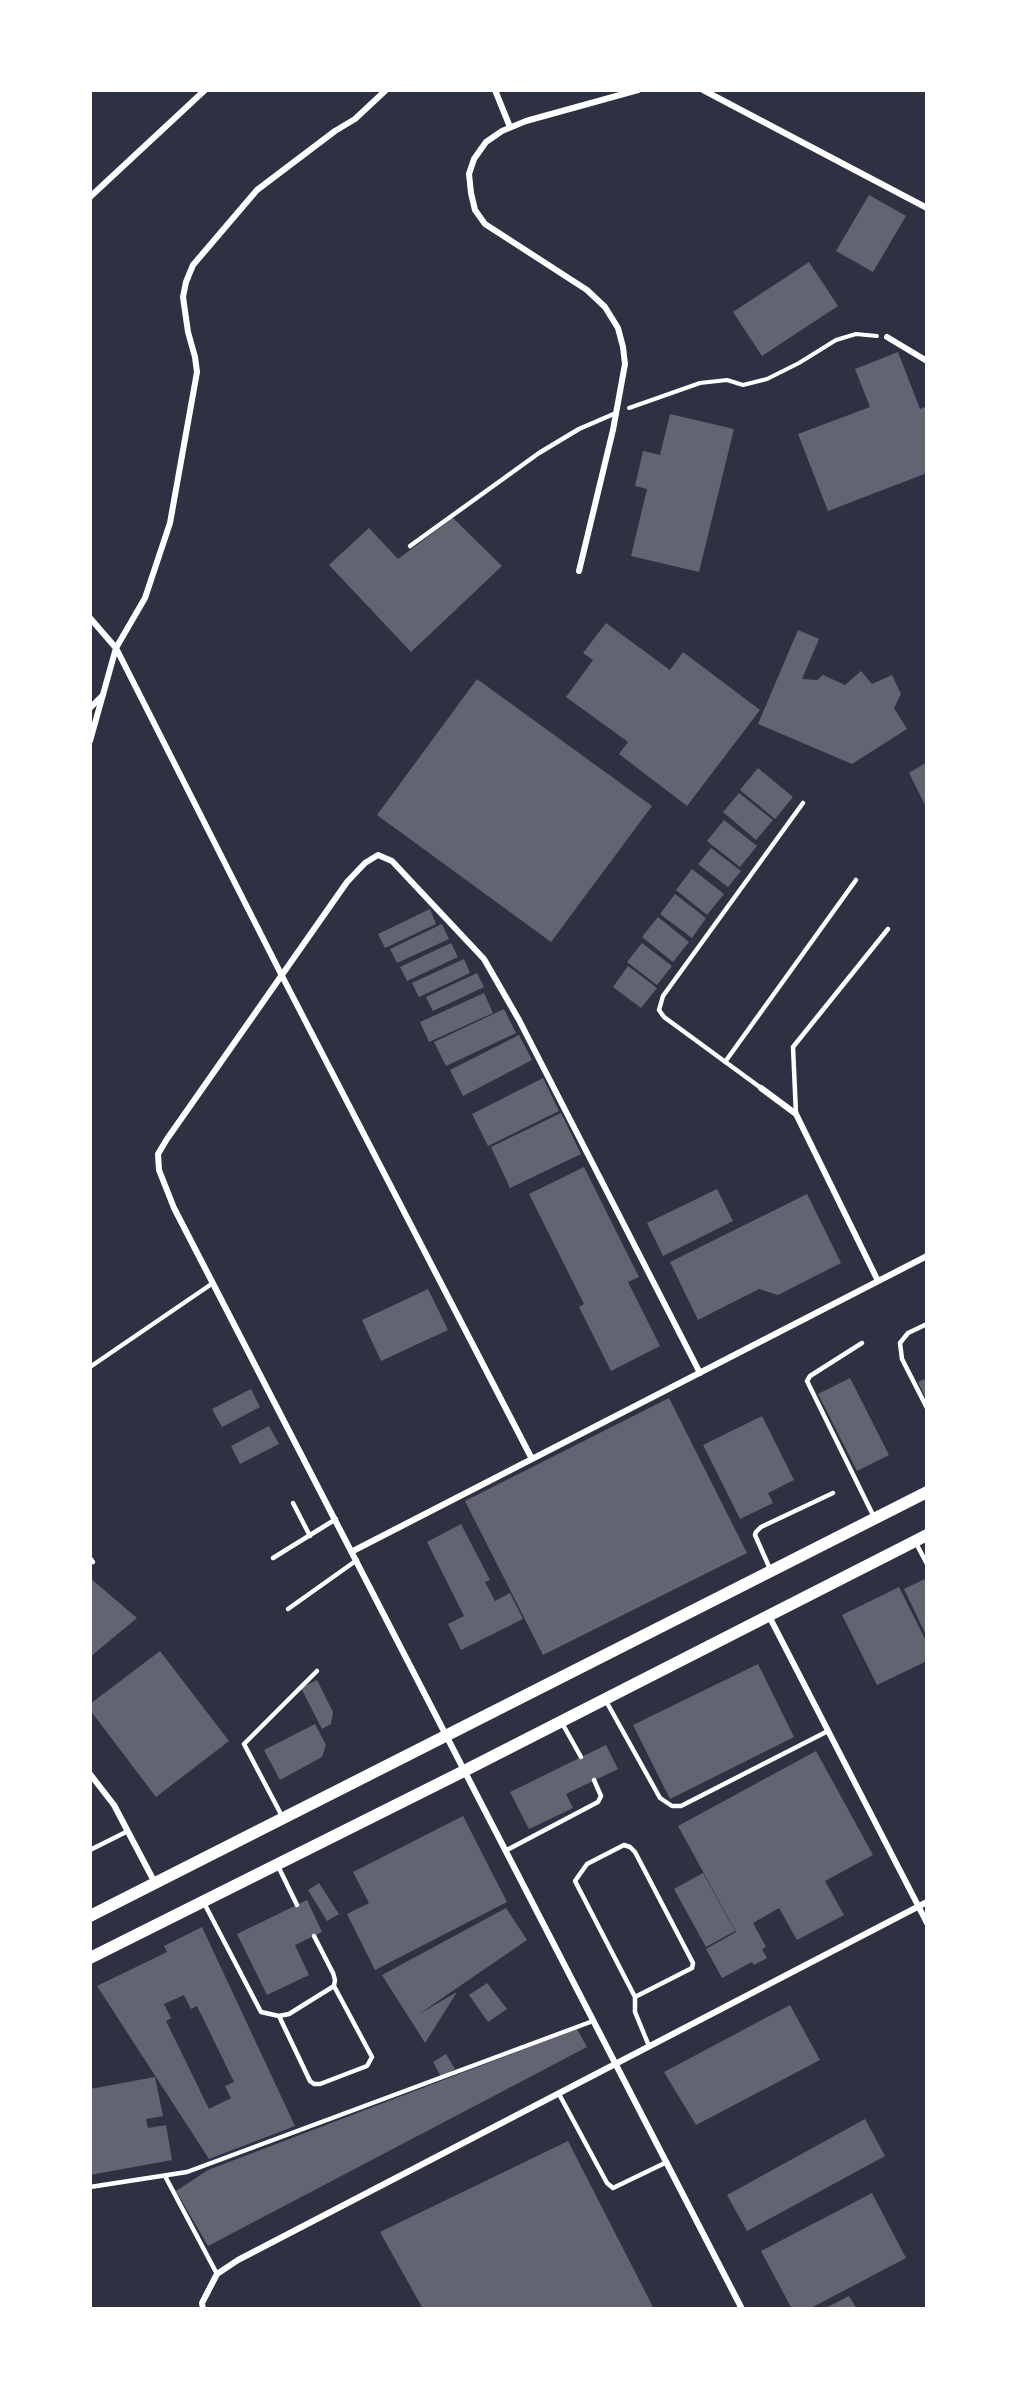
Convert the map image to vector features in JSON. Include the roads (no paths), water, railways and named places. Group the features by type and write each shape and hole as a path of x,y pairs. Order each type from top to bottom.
{"main road":[{"path":"90,1916 927,1492"},
{"path":"90,1958 927,1535"}],"street":[{"path":"90,197 205,90"},
{"path":"90,741 116,648 145,598 170,523 197,372 183,297 194,265 257,190 335,131 355,119 386,90"},
{"path":"495,90 510,127"},
{"path":"579,572 625,364 618,328 605,307 587,290 485,224 475,210 469,174 474,159 486,142 510,127 638,90"},
{"path":"703,90 927,208"},
{"path":"886,338 927,361"},
{"path":"90,618 116,648 281,975 532,1459"},
{"path":"90,708 103,694"},
{"path":"700,1373 519,1020 484,959 392,861 378,855 365,863 347,882 167,1139 158,1154 159,1170 174,1208 353,1551 742,2309"},
{"path":"761,1088 796,1114 878,1281"},
{"path":"353,1551 927,1256"},
{"path":"769,1615 927,1923"},
{"path":"90,1774 114,1805 155,1883"},
{"path":"203,2309 202,2303 217,2274 238,2260 927,1902"}],"lane":[{"path":"410,546 539,453 579,429 616,412"},
{"path":"761,1088 664,1017 659,1010 663,996 803,803"},
{"path":"725,1062 856,880"},
{"path":"796,1114 793,1047 888,929"},
{"path":"90,1367 213,1283"},
{"path":"927,1324 908,1333 900,1343 902,1359 927,1408"},
{"path":"862,1343 810,1376 807,1381 874,1518"},
{"path":"771,1571 755,1535 756,1532 761,1527 833,1493"},
{"path":"293,1503 310,1536"},
{"path":"273,1558 336,1520"},
{"path":"915,1541 927,1564"},
{"path":"288,1609 357,1560"},
{"path":"283,1818 244,1744 317,1671"},
{"path":"605,1699 630,1740 660,1798 672,1806 681,1806 828,1731"},
{"path":"561,1721 581,1757"},
{"path":"505,1851 598,1802 601,1796 594,1780"},
{"path":"90,1850 128,1831"},
{"path":"635,1997 692,1968 693,1963 635,1852 624,1845 587,1864 575,1881 635,1997 635,2012 649,2046"},
{"path":"277,1864 297,1905"},
{"path":"203,1901 261,2012 279,2016 289,2014 334,1986"},
{"path":"279,2016 310,2081 314,2084 320,2084 367,2066 372,2056 334,1986 333,1973 314,1936"},
{"path":"90,2187 187,2172 593,2021"},
{"path":"559,2094 607,2183 613,2188 667,2163"},
{"path":"165,2175 217,2274"}]}
